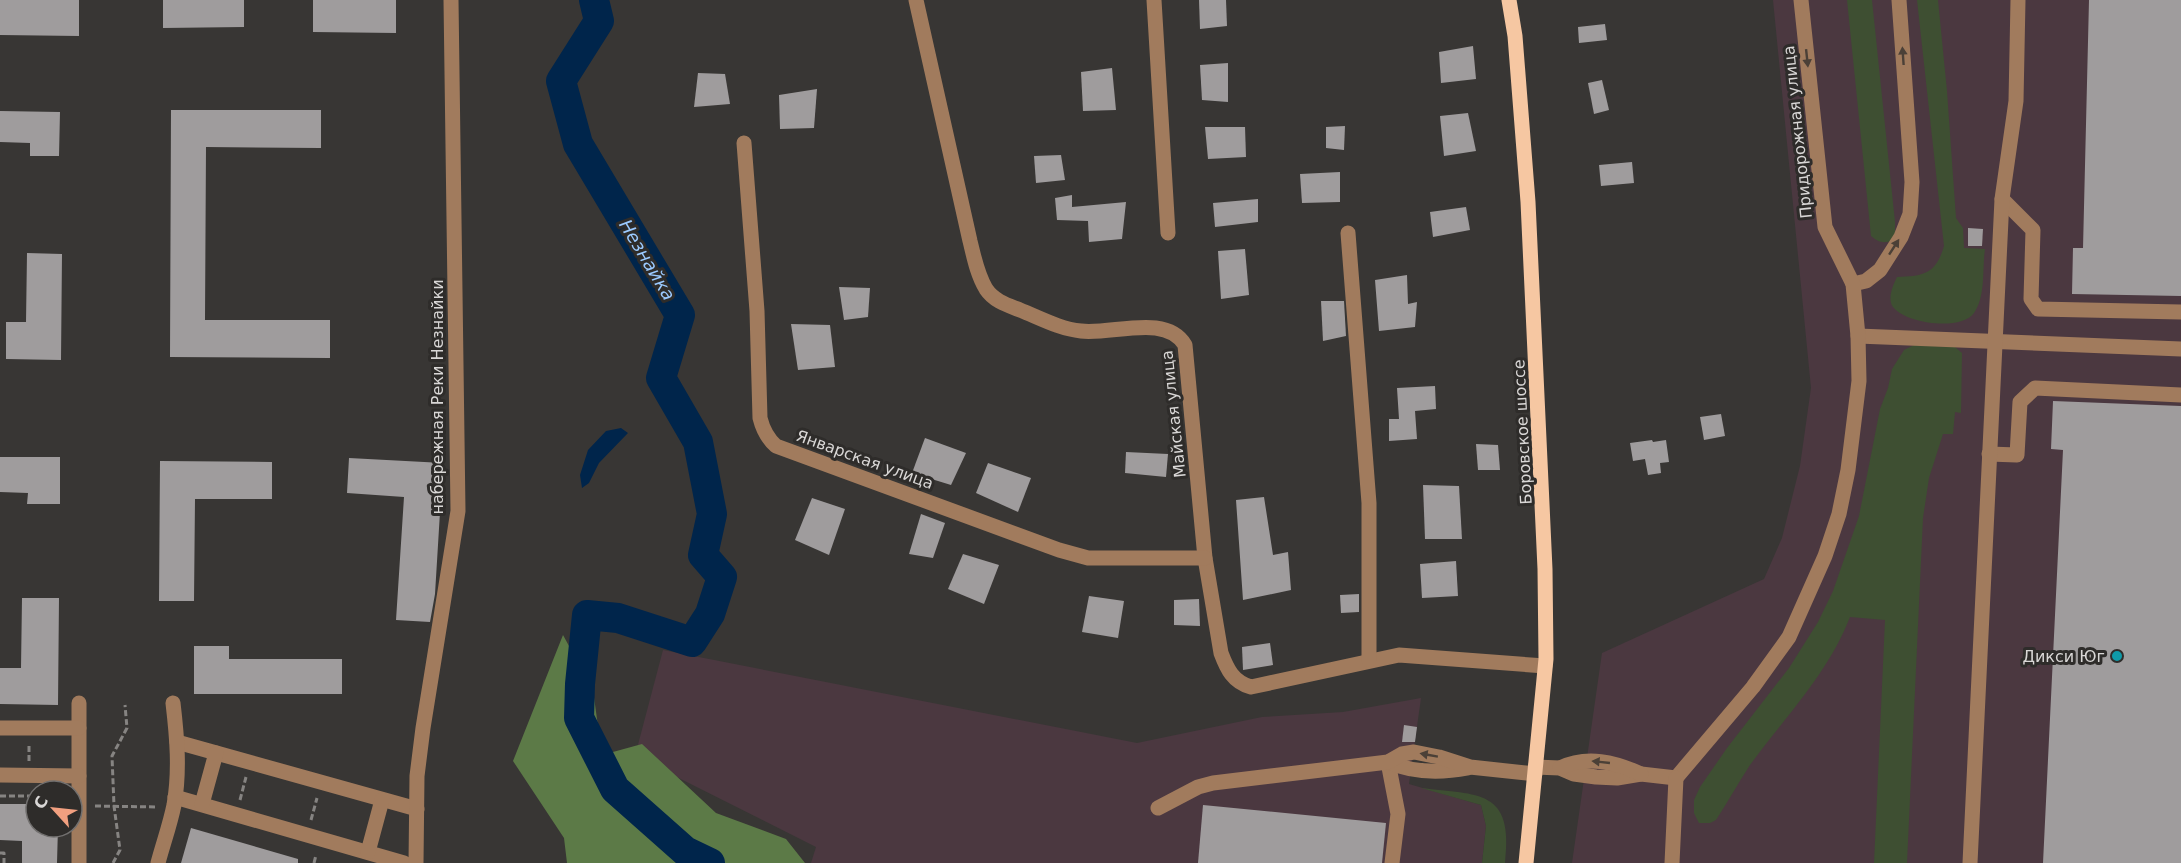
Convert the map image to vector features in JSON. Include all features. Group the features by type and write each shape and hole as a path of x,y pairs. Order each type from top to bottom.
{"main road":[{"name":"Боровское шоссе","path":"1509,0 1515,36 1528,202 1543,500 1546,625 1545,666 1526,863"}],"street":[{"name":"набережная Реки Незнайки","path":"416,863 417,776 458,511 451,0"},
{"name":"Майская улица","path":"916,0 970,241 978,273 987,291 998,302 1062,327 1082,332 1163,328 1181,338 1185,345 1205,558 1221,652 1226,667 1240,684 1251,687 1369,660"},
{"path":"1154,0 1168,233"},
{"name":"Придорожная улица","path":"1676,778 1753,687 1789,637 1825,556 1839,514 1848,470 1859,381 1858,336 1853,285 1825,227 1801,0"},
{"path":"1853,285 1866,281 1880,270 1901,237 1910,214 1912,182 1899,0"},
{"path":"1970,863 2002,198 2016,101 2019,0"},
{"name":"Январская улица","path":"744,143 757,311 760,418 769,440 776,446 1059,550 1096,558 1205,558"},
{"path":"2002,198 2033,230 2031,299 2038,309 2181,312"},
{"path":"1348,232 1369,503 1369,660 1399,655 1545,666"},
{"path":"1858,336 2181,350"},
{"path":"1989,454 2017,455 2020,402 2035,388 2181,395"},
{"path":"0,775 79,776 79,703"},
{"path":"158,863 174,802 177,742 173,703"},
{"path":"0,728 79,729"},
{"path":"177,742 417,809"},
{"path":"1158,808 1198,787 1214,783 1388,762 1402,754 1413,752 1439,756 1470,767 1535,771 1560,768 1571,762 1586,760 1619,765 1641,774 1676,778 1672,863"},
{"path":"202,804 216,753"},
{"path":"1388,762 1398,814 1392,863"},
{"path":"368,852 382,800"},
{"path":"174,802 202,804 404,863"},
{"path":"79,839 79,863"}],"path":[{"path":"113,863 120,850 114,806 112,756 127,728 125,705"},
{"path":"29,728 29,779"},
{"path":"236,814 251,762"},
{"path":"307,835 322,783"},
{"path":"0,796 24,796"},
{"path":"84,805 114,806 174,802"},
{"path":"0,853 4,853 4,863"},
{"path":"314,863 316,855"}],"shaded area":[{"path":"1773,0 2181,0 2181,863 1572,863 1602,653 1764,579 1782,538 1800,466 1811,388"},
{"path":"663,650 1137,743 1262,717 1343,712 1421,698 1409,784 1481,805 1486,826 1482,863 811,863 816,847 635,756"}],"green space":[{"path":"1847,0 1872,0 1895,222 1895,233 1888,242 1871,236"},
{"path":"1917,0 1938,0 1956,218 1963,228 1964,248 1985,249 1982,291 1978,306 1968,319 1958,322 1934,323 1909,318 1891,304 1892,288 1897,277 1915,276 1928,272 1937,263 1944,246"},
{"path":"1914,345 1955,347 1962,353 1961,413 1955,412 1953,434 1943,434 1929,478 1923,518 1907,863 1874,863 1885,620 1850,617 1841,638 1818,676 1750,765 1716,820 1710,823 1699,823 1694,813 1694,800 1700,787 1789,668 1818,622 1833,591 1859,516 1880,409 1892,369 1904,350"},
{"path":"563,635 593,690 602,755 642,744 716,813 786,839 805,863 567,863 564,838 513,761"},
{"path":"1421,788 1460,792 1488,800 1498,809 1504,821 1505,863 1482,863 1486,826 1481,805"}],"water":[{"path":"621,428 628,433 599,463 589,483 582,488 580,475 588,450 606,431"}],"building":[{"path":"0,0 79,0 79,36 0,35"},
{"path":"163,0 244,0 244,27 163,28"},
{"path":"313,0 396,0 396,33 313,32"},
{"path":"1199,0 1226,0 1227,26 1200,29"},
{"path":"2089,0 2181,0 2181,296 2072,294 2073,248 2083,248"},
{"path":"1605,24 1607,40 1579,43 1578,27"},
{"path":"1473,46 1476,79 1441,83 1439,52"},
{"path":"1228,63 1228,102 1202,100 1200,65"},
{"path":"1112,68 1116,110 1083,111 1081,72"},
{"path":"698,73 725,74 730,104 694,107"},
{"path":"1602,80 1609,110 1594,114 1588,83"},
{"path":"817,89 814,128 780,129 779,95"},
{"path":"171,110 321,110 321,148 206,147 205,320 330,320 330,358 170,357"},
{"path":"0,111 60,112 59,156 30,156 30,143 0,142"},
{"path":"1468,113 1476,151 1444,156 1440,116"},
{"path":"1345,126 1344,150 1326,148 1326,127"},
{"path":"1205,127 1245,127 1246,157 1208,159"},
{"path":"1061,155 1065,180 1036,183 1034,156"},
{"path":"1632,162 1634,183 1601,186 1599,165"},
{"path":"1340,172 1340,202 1302,203 1300,174"},
{"path":"1072,195 1072,207 1126,202 1122,239 1089,242 1088,221 1057,220 1055,198"},
{"path":"1258,199 1258,222 1215,227 1213,203"},
{"path":"1466,207 1470,230 1433,237 1430,212"},
{"path":"1968,228 1983,229 1982,246 1968,246"},
{"path":"1245,249 1249,295 1221,299 1218,251"},
{"path":"27,253 62,254 61,360 6,359 6,322 26,322"},
{"path":"1407,275 1408,304 1417,302 1415,327 1379,331 1375,280"},
{"path":"839,287 870,288 868,317 844,320"},
{"path":"1321,301 1344,301 1346,336 1323,341"},
{"path":"791,324 830,325 835,367 798,370"},
{"path":"1435,386 1436,409 1415,411 1417,439 1389,441 1389,419 1399,419 1397,388"},
{"name":"Дикси Юг","path":"2053,401 2181,406 2181,863 2043,863 2063,450 2051,449"},
{"path":"1721,414 1725,436 1704,440 1700,417"},
{"path":"925,438 966,453 951,485 912,473"},
{"path":"1652,440 1653,442 1666,440 1669,462 1660,463 1661,473 1648,475 1645,459 1633,461 1630,443"},
{"path":"1476,444 1498,445 1500,470 1478,470"},
{"path":"1126,452 1168,454 1166,477 1125,473"},
{"path":"0,457 60,457 60,504 27,504 28,493 0,492"},
{"path":"349,458 443,463 435,594 430,622 396,620 404,497 347,493"},
{"path":"160,461 272,462 272,499 195,499 194,601 159,601"},
{"path":"988,463 1031,478 1018,512 976,493"},
{"path":"1423,485 1459,486 1462,539 1425,539"},
{"path":"1264,497 1273,555 1288,552 1291,590 1243,600 1236,500"},
{"path":"812,498 845,509 829,555 795,540"},
{"path":"921,514 945,523 933,558 909,554"},
{"path":"963,554 999,565 984,604 948,589"},
{"path":"1456,561 1458,596 1422,598 1420,564"},
{"path":"1359,594 1359,612 1341,613 1340,595"},
{"path":"1089,596 1124,601 1118,638 1082,632"},
{"path":"22,598 59,598 58,705 0,704 0,668 21,668"},
{"path":"1199,599 1200,626 1174,625 1174,600"},
{"path":"1270,643 1273,665 1243,670 1242,647"},
{"path":"194,646 229,646 229,659 342,659 342,694 194,694"},
{"path":"1404,725 1417,727 1415,742 1402,742"},
{"path":"0,804 24,804 24,839 58,839 57,863 22,863 22,841 0,840"},
{"path":"1203,805 1386,823 1382,863 1198,863"},
{"path":"191,828 298,859 298,863 181,863"}],"waterway":[{"name":"Незнайка","path":"594,0 599,21 561,81 578,144 680,315 661,378 698,442 712,514 703,555 722,577 710,614 692,642 618,618 587,615 579,718 615,789 685,851 710,863"}],"place":[{"name":"Дикси Юг","path":"2117,656"}]}
